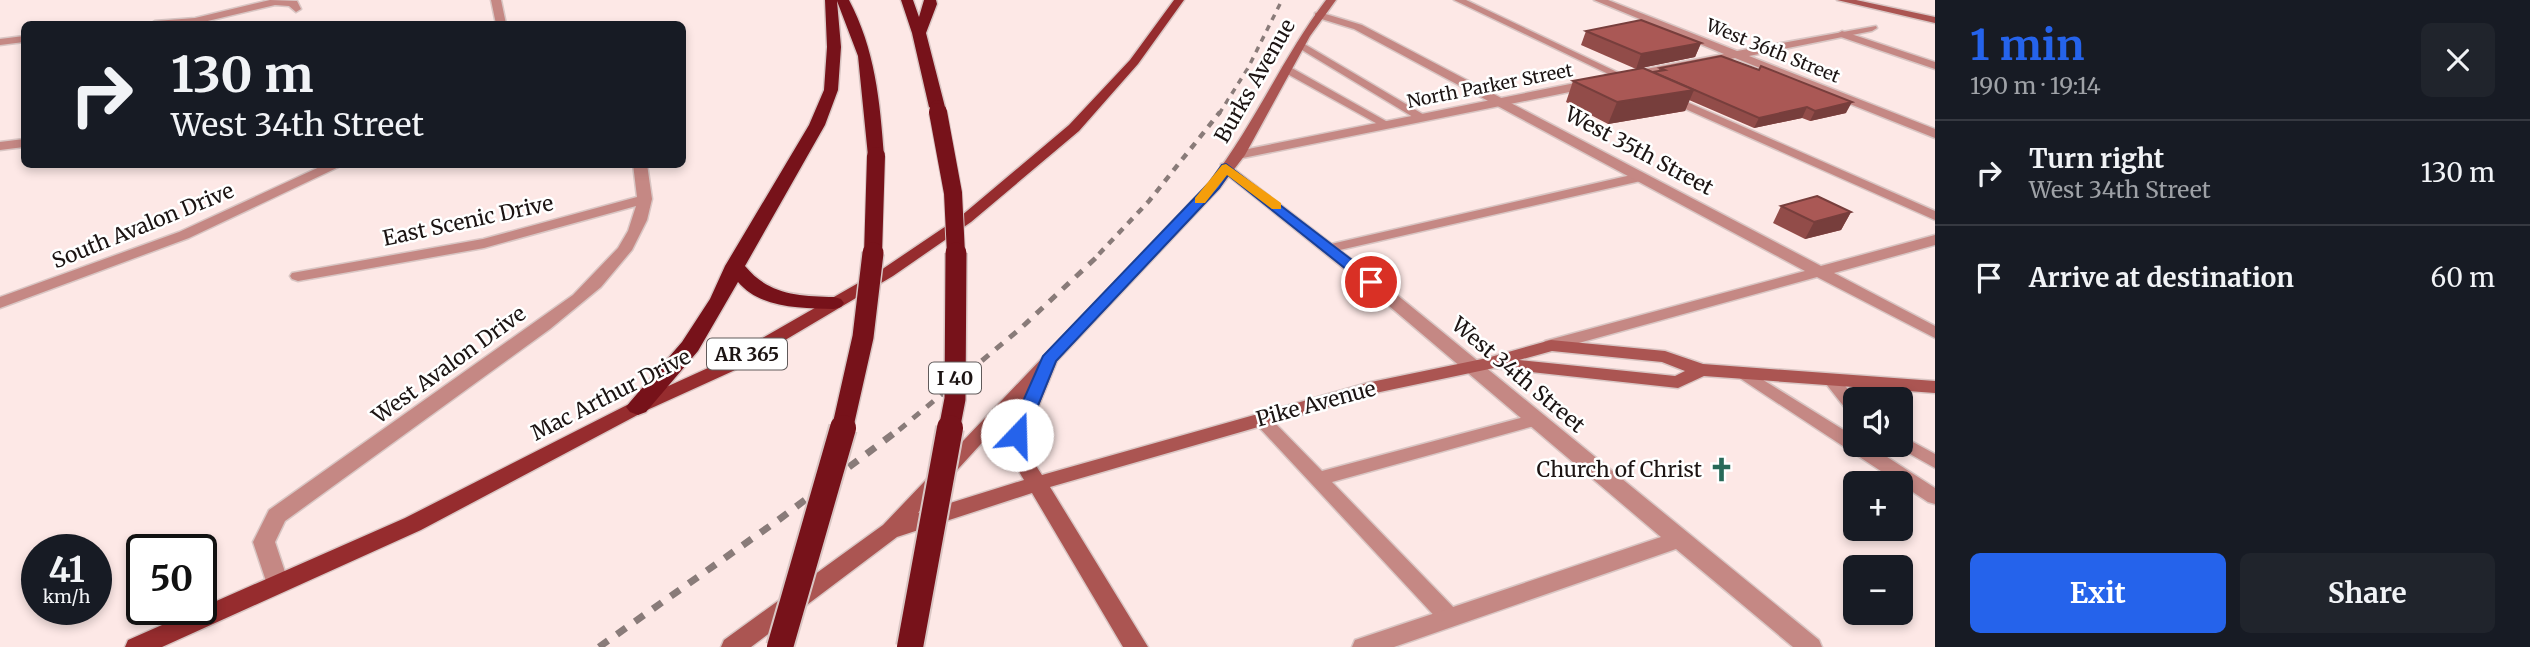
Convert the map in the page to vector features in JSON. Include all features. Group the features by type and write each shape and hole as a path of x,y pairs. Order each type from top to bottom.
{"highway":[{"path":"638,407 690,346 720,299 735,267 804,150 831,90 834,47 831,0"},
{"path":"780,647 836,455 863,336 874,239 876,156 871,82 859,31 844,0"},
{"name":"I 40","path":"907,0 919,33 937,107 953,193 957,277 955,399 910,647"},
{"path":"919,33 931,4 930,0"},
{"path":"735,267 754,287 771,295 797,302 834,303"}],"main road":[{"name":"Mac Arthur Drive","path":"137,647 413,524 638,407 726,366 887,273 966,219 1047,152 1098,104 1135,62 1179,0"},
{"name":"Burks Avenue","path":"1136,647 1021,458 1017,435 1049,359 1214,186 1232,161 1319,15 1331,0"},
{"path":"1842,0 1935,20"},
{"path":"1551,345 1665,357 1701,370 1935,387"},
{"name":"Pike Avenue","path":"733,647 890,531 1037,484 1378,386 1481,365 1551,345"},
{"path":"890,531 1049,359"},
{"path":"1481,365 1678,382 1701,370"}],"street":[{"path":"496,0 500,21"},
{"name":"West 36th Street","path":"1599,0 1935,134"},
{"path":"195,21 275,2 293,4 296,9"},
{"name":"West 35th Street","path":"1319,15 1358,27 1935,333"},
{"name":"North Parker Street","path":"1232,161 1387,125 1872,28"},
{"path":"0,42 21,39"},
{"path":"0,146 21,143"},
{"name":"West 34th Street","path":"1232,161 1331,248 1481,365 1535,420 1810,647"},
{"name":"South Avalon Drive","path":"0,303 184,235 329,168"},
{"name":"West Avalon Drive","path":"277,584 264,542 278,516 589,289 625,249 638,226 645,200 641,168"},
{"name":"East Scenic Drive","path":"298,276 484,243 645,200"},
{"name":"Pike Avenue","path":"1551,345 1935,240"},
{"path":"1364,647 1678,540"}],"lane":[{"path":"1459,0 1647,88"},
{"path":"1842,34 1935,66"},
{"path":"1301,45 1317,72 1387,125"},
{"path":"1286,69 1317,72 1422,118"},
{"path":"1659,94 1935,216"},
{"path":"1331,248 1640,177"},
{"path":"1744,373 1935,497"},
{"path":"1831,380 1843,394"},
{"path":"1261,419 1450,618"},
{"path":"1318,479 1535,420"},
{"path":"1913,449 1935,462"}],"building":[{"path":"1641,20 1701,43 1641,54 1586,31"},
{"path":"1721,56 1759,70 1761,66 1852,102 1815,111 1807,107 1759,118 1653,72 1665,70 1660,68"},
{"path":"1643,68 1694,90 1617,102 1573,81"},
{"path":"1817,196 1851,212 1814,222 1781,206"}],"railway":[{"path":"1219,114 1248,68 1282,0"},
{"path":"1099,254 1149,201 1220,112"},
{"path":"899,430 1021,328 1101,253"},
{"path":"599,647 777,521 901,428"}],"slow traffic":[{"path":"1200,201 1226,167 1276,206"}],"place":[{"name":"Church of Christ","path":"1722,470"}],"route":[{"path":"1017,435 1049,359 1214,186 1226,167 1371,282"}]}
